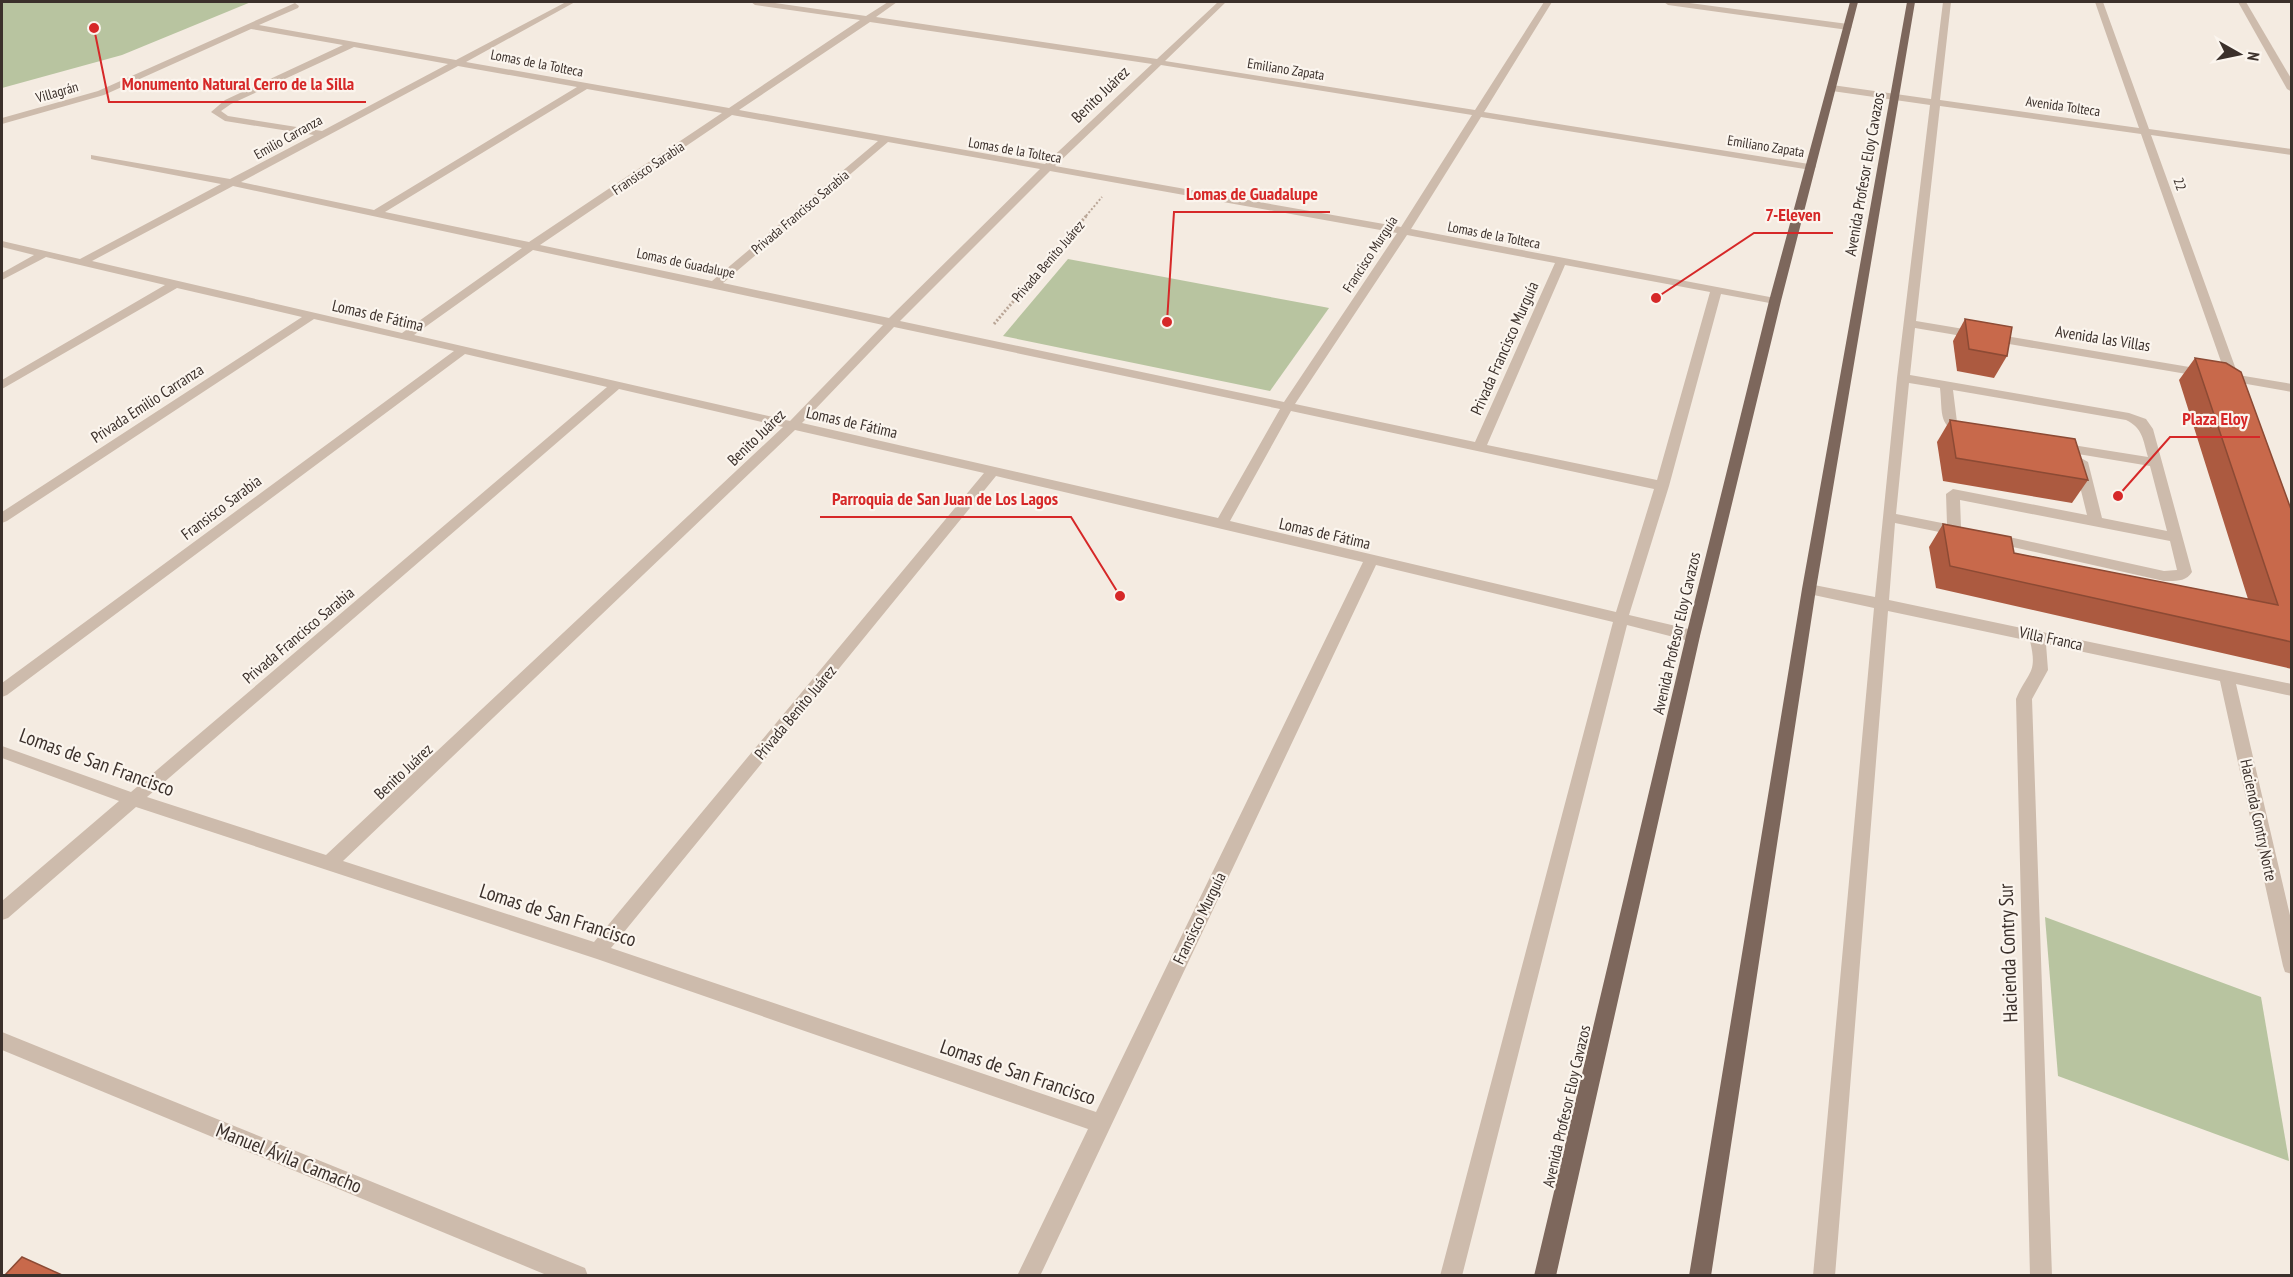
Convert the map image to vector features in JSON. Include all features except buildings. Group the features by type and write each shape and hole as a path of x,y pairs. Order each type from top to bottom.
{"main road":[{"name":"Avenida Profesor Eloy Cavazos","path":"1545,1275 1694,636 1775,301 1854,2"},
{"name":"Avenida Profesor Eloy Cavazos","path":"1700,1275 1809,589 1911,2"}],"street":[{"name":"Emilio Carranza","path":"82,262 233,183 320,133 571,2"},
{"name":"Emiliano Zapata","path":"755,2 1157,62 1811,167"},
{"name":"Fransisco Sarabia","path":"404,337 531,246 893,2"},
{"name":"Benito Juárez","path":"329,863 793,425 893,321 1046,169 1222,2"},
{"name":"Francisco Murguía","path":"1221,525 1288,406 1404,231 1548,2"},
{"path":"1668,2 1848,27"},
{"path":"1824,1275 1889,517 1909,323 1947,2"},
{"name":"22","path":"2099,2 2240,399"},
{"path":"2242,2 2292,89"},
{"name":"Villagrán","path":"2,122 101,93 295,6"},
{"name":"Lomas de la Tolteca","path":"250,26 729,113 1404,231 1775,301"},
{"path":"320,133 225,118 216,112 228,102 353,44"},
{"path":"375,213 585,86"},
{"name":"Avenida Tolteca","path":"1832,88 2292,152"},
{"name":"Privada Francisco Sarabia","path":"715,284 885,140"},
{"name":"Lomas de Guadalupe","path":"95,158 233,183 893,321 1662,486"},
{"name":"Lomas de Fátima","path":"2,244 793,425 1694,636"},
{"path":"2,277 44,254"},
{"name":"Privada Francisco Murguía","path":"1479,448 1561,261"},
{"path":"2,385 175,284"},
{"path":"1451,1275 1621,618 1662,486 1716,290"},
{"name":"Privada Emilio Carranza","path":"2,518 311,316"},
{"name":"Avenida las Villas","path":"1909,323 2292,388"},
{"name":"Fransisco Sarabia","path":"2,691 462,351"},
{"path":"1889,517 2175,577 2185,572 2147,429 2137,420 1904,378"},
{"path":"1946,384 1952,426 1978,432"},
{"name":"Privada Francisco Sarabia","path":"2,912 616,385"},
{"path":"2045,444 2155,462"},
{"path":"2079,451 2096,522"},
{"name":"Privada Benito Juárez","path":"597,951 992,472"},
{"path":"1954,530 1953,494 2175,537"},
{"name":"Fransisco Murguía","path":"1028,1275 1371,561"},
{"name":"Villa Franca","path":"1809,589 2036,634 2292,690"},
{"name":"Hacienda Contry Sur","path":"2036,634 2041,661 2040,673 2028,687 2024,699 2041,1275"},
{"name":"Hacienda Contry Norte","path":"2226,675 2292,966"},
{"name":"Lomas de San Francisco","path":"2,752 132,799 597,951 1100,1123"},
{"name":"Manuel Ávila Camacho","path":"2,1041 577,1275"}],"path":[{"name":"Privada Benito Juárez","path":"979,340 1116,181"}],"green space":[{"path":"2,2 251,2 122,55 2,88"},
{"path":"1068,259 1329,308 1270,391 1003,336"},
{"path":"2045,917 2261,997 2289,1161 2058,1076"}],"place":[{"name":"Monumento Natural Cerro de la Silla","path":"94,28"},
{"name":"7-Eleven","path":"1656,298"},
{"name":"Lomas de Guadalupe","path":"1167,322"},
{"name":"Plaza Eloy","path":"2118,496"},
{"name":"Parroquia de San Juan de Los Lagos","path":"1120,596"}]}
